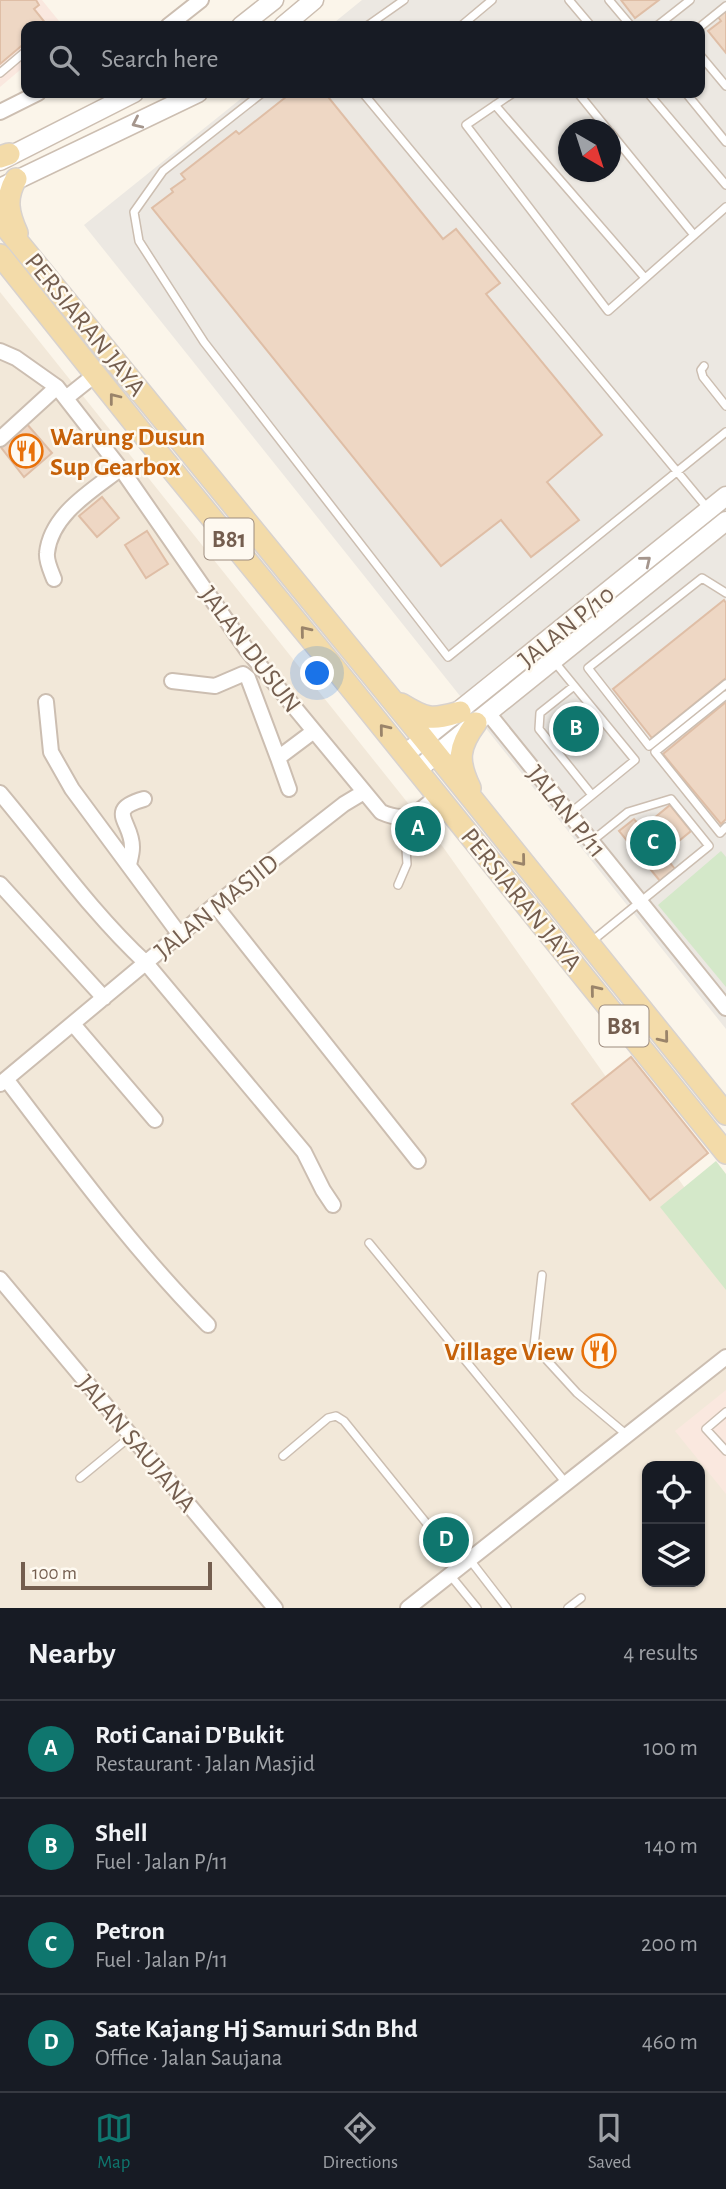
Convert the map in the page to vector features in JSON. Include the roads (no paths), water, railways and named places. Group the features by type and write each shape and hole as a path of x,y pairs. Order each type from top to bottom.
{"main road":[{"path":"8,183 9,210 23,248"},
{"name":"PERSIARAN JAYA","path":"0,220 726,1114"},
{"name":"PERSIARAN JAYA","path":"0,254 726,1153"},
{"path":"388,695 429,719 475,716 463,743 460,758 462,772 479,807"}],"street":[{"path":"174,21 201,0"},
{"path":"247,21 274,0"},
{"path":"289,21 314,0"},
{"path":"0,112 28,98"},
{"path":"3,158 124,98"},
{"path":"8,183 187,98"},
{"name":"JALAN DUSUN","path":"0,351 16,358 61,393 120,469 247,650 365,792"},
{"path":"0,439 61,393 96,374"},
{"path":"54,579 46,555 51,535 72,506 120,469"},
{"name":"JALAN P/10","path":"475,716 726,496"},
{"path":"709,510 724,526"},
{"name":"JALAN P/10","path":"411,762 553,660 724,526"},
{"path":"172,681 215,686 243,674 247,678 289,789"},
{"path":"46,702 51,752 72,789 180,935"},
{"name":"JALAN P/11","path":"475,716 569,814 726,1008"},
{"path":"278,758 314,731"},
{"path":"365,792 381,812 391,817 404,818 414,815 438,795"},
{"name":"JALAN MASJID","path":"3,1081 215,905 344,804 365,792"},
{"path":"0,793 39,844 121,940 146,963 304,1152 333,1205"},
{"path":"129,865 132,847 122,816 124,808 130,803 144,799"},
{"path":"0,884 104,998"},
{"path":"215,905 418,1161"},
{"path":"73,1024 155,1120"},
{"path":"3,1081 110,1215 174,1290 208,1325"},
{"name":"JALAN SAUJANA","path":"0,1279 275,1608"},
{"path":"408,1608 726,1357"}],"lane":[{"path":"374,21 404,0"},
{"path":"467,21 492,0"},
{"path":"569,0 587,21"},
{"path":"609,0 627,21"},
{"path":"663,21 690,0"},
{"path":"705,23 726,6"},
{"path":"0,73 21,55"},
{"path":"705,61 726,86"},
{"path":"256,98 163,171 134,212 139,241 204,342 449,657 726,432"},
{"path":"367,98 709,510"},
{"path":"506,98 466,125 608,311 726,207"},
{"path":"582,98 599,119"},
{"path":"652,98 726,185"},
{"path":"690,98 726,142"},
{"path":"495,105 645,278"},
{"path":"621,146 694,235"},
{"path":"704,366 701,370 703,377 726,406"},
{"path":"726,593 702,578 588,668 649,746 726,684"},
{"path":"553,660 635,760 569,814"},
{"path":"574,686 540,713 539,729 592,795"},
{"path":"726,695 655,752 719,833 726,827"},
{"path":"588,944 709,846 671,799 628,812 592,841"},
{"path":"398,885 407,864 404,818"},
{"path":"369,1243 566,1483"},
{"path":"542,1275 534,1346 577,1393 627,1435"},
{"path":"726,1412 706,1429 726,1451"},
{"path":"283,1456 328,1418 336,1416 344,1421 460,1567 507,1608"},
{"path":"80,1478 131,1436"},
{"path":"460,1567 477,1608"},
{"path":"568,1608 581,1598"}],"place":[{"name":"Warung Dusun Sup Gearbox","path":"26,451"},
{"name":"Shell","path":"576,729"},
{"name":"Roti Canai D'Bukit","path":"418,829"},
{"name":"Petron","path":"653,843"},
{"name":"Village View","path":"599,1351"},
{"name":"Sate Kajang Hj Samuri Sdn Bhd","path":"446,1540"}]}
